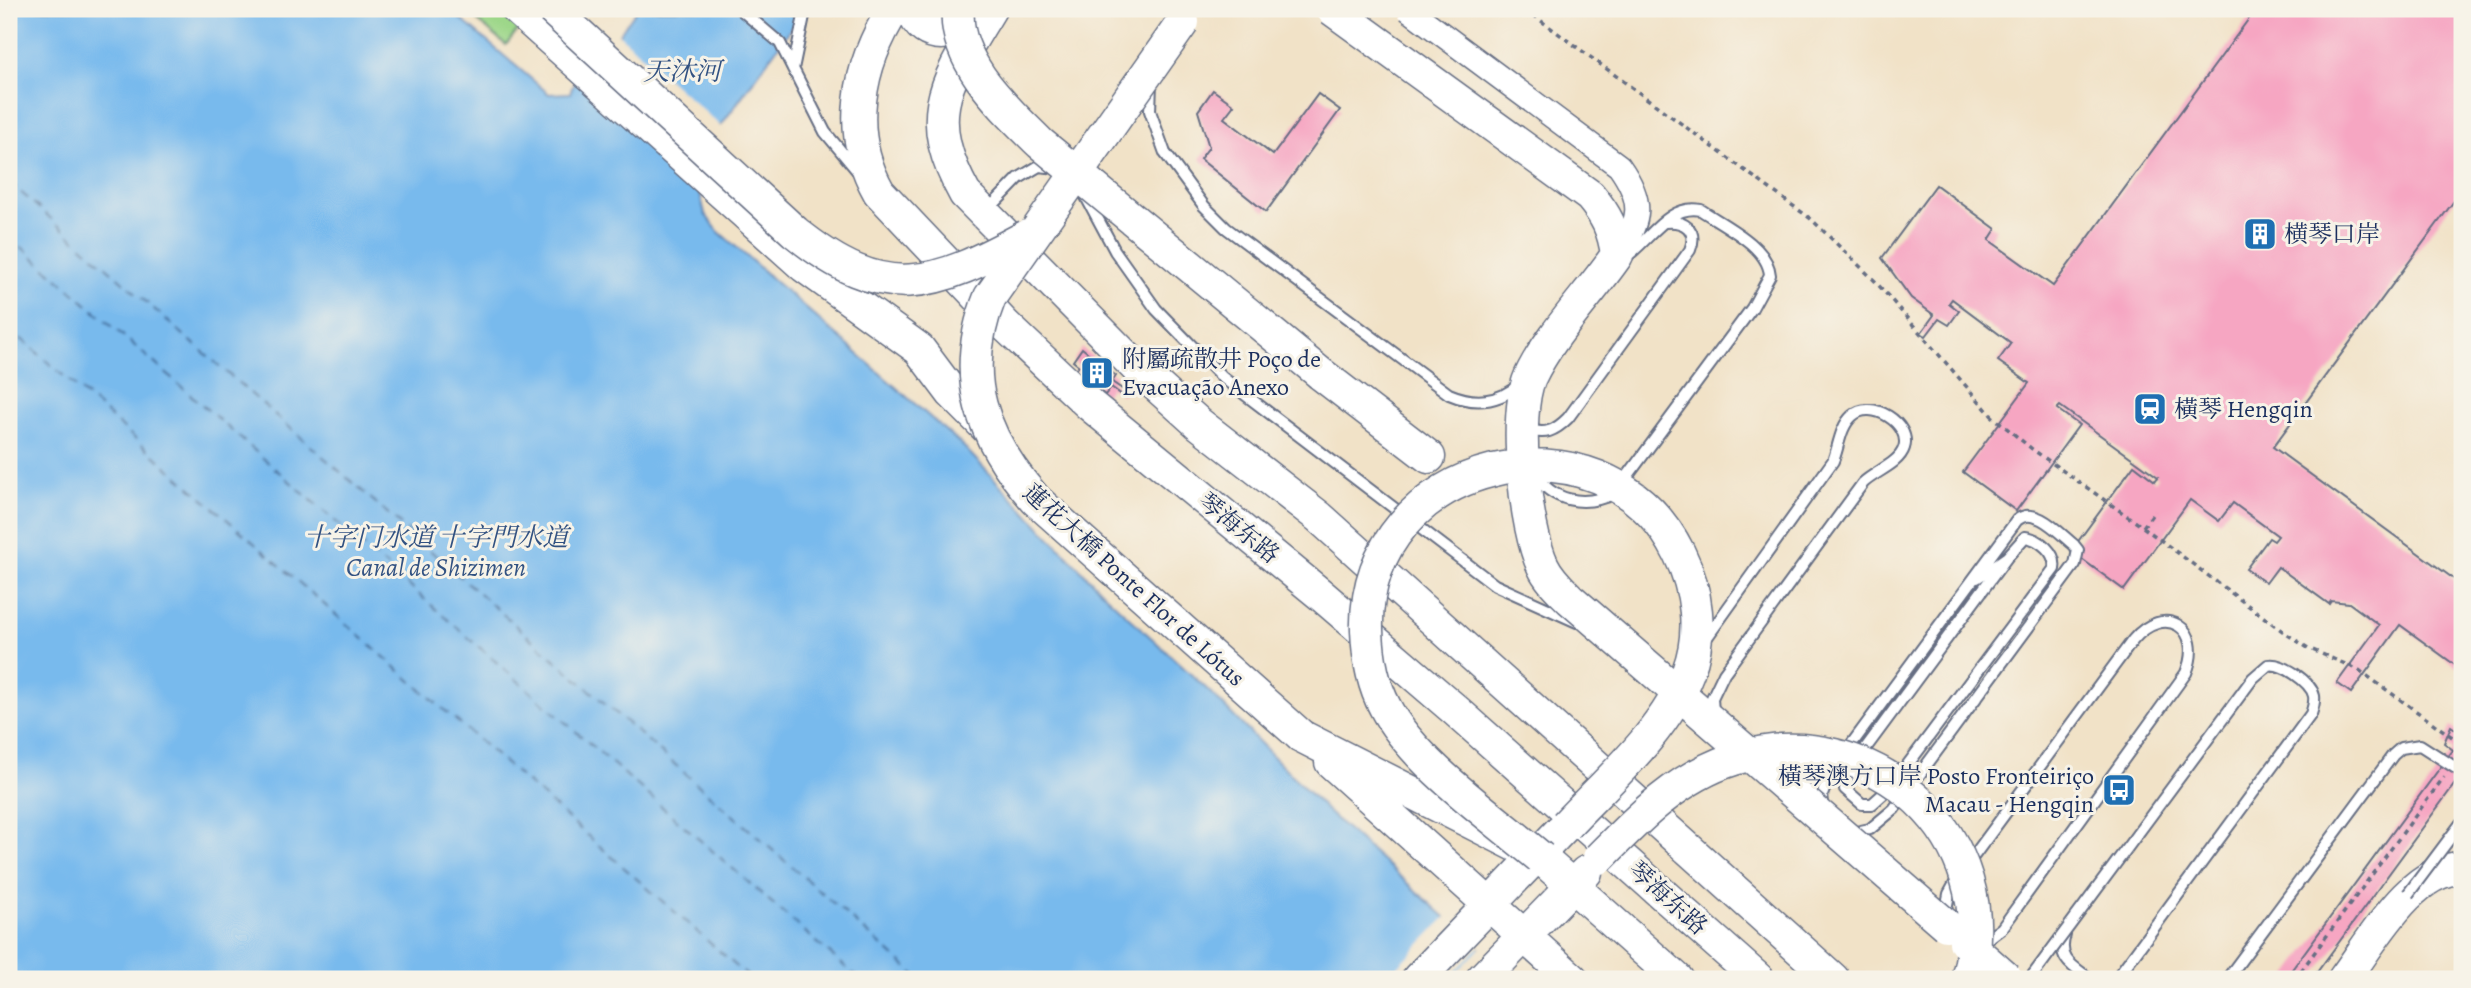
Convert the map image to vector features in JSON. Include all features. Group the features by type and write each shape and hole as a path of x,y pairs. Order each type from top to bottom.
{"main road":[{"path":"517,9 804,266 919,349 952,393 987,428"},
{"path":"552,9 795,232 839,263 868,275 912,283 963,269 1034,232"},
{"name":"琴海东路","path":"894,9 873,49 861,86 859,136 865,168 879,192 1006,326 1090,405 1351,621 1758,979"},
{"path":"912,9 915,16 934,32 952,34 970,25 988,9"},
{"name":"琴海东路","path":"988,9 948,78 943,100 941,135 950,166 975,204 1147,377 1198,423 1319,517 1833,979"},
{"path":"1332,9 1590,196 1605,213 1614,232 1612,263 1539,361 1525,389 1522,457 1535,541 1544,570 1570,599 1652,662 1717,725 2007,979"},
{"path":"956,14 981,77 999,102 1040,143 1321,374 1429,457"},
{"name":"蓮花大橋 Ponte Flor de Lótus","path":"1189,15 1005,272 979,325 975,379 987,428 1014,475 1036,500 1572,979"},
{"name":"蓮花大橋 Ponte Flor de Lótus","path":"1418,979 1529,864 1538,854 1633,754 1673,702 1691,659 1696,610 1691,582 1672,540 1657,520 1639,501 1606,480 1578,471 1525,464 1469,476 1429,500 1406,520 1381,555 1370,583 1366,608 1367,643 1373,676 1385,708 1415,748 1438,770 1479,806 1531,850 1541,858 1677,979"},
{"name":"蓮花大橋 Ponte Flor de Lótus","path":"1301,736 1541,858"},
{"path":"1482,979 1624,832 1660,799 1682,783 1735,759 1787,750 1822,752 1873,768 1920,801 1938,820 1953,845 1970,899 1974,931 1967,979"},
{"path":"2344,979 2408,894 2443,870 2462,868"}],"street":[{"path":"1408,9 1619,166 1636,195 1639,209 1630,237 1612,263"}],"lane":[{"path":"740,9 780,43 825,132 879,192"},
{"path":"793,69 799,12"},
{"path":"1151,83 1150,111 1165,153 1185,183 1226,228 1449,394 1463,400 1492,400 1512,391 1539,361"},
{"path":"975,204 1039,166 1064,169 1077,180 1115,251 1156,309 1222,377 1495,584 1652,662 1674,669 1696,652 1833,461 1844,426 1852,416 1859,410 1871,408 1888,417 1899,427 1905,439 1904,450 1895,461 1863,483 1724,673 1712,698 1717,725"},
{"path":"1522,457 1538,481 1562,498 1574,502 1600,500 1615,493 1762,293 1769,268 1754,248 1701,210 1680,210 1632,253 1612,263"},
{"path":"1522,418 1529,430 1544,433 1568,418 1690,250 1693,235 1689,227 1682,222 1665,222"},
{"path":"2023,515 2035,515 2078,550 2075,565 1894,809 1870,830 1835,826 1822,795 1831,772 1970,583 2023,515"},
{"path":"2025,537 2032,538 2053,554 2054,569 1892,787 1872,804 1862,804 1845,789 1851,768 2007,557 2025,537"},
{"path":"1970,583 2007,557"},
{"path":"1982,690 2037,591"},
{"path":"2160,622 2179,625 2190,637 2193,648 2186,673 2002,928 1990,937 1955,934 1945,904 1959,876 2133,640 2150,625 2160,622"},
{"path":"2030,979 2253,678 2268,665 2281,666 2310,687 2314,695 2311,714 2116,979"},
{"path":"2227,979 2393,754 2401,748 2420,745 2462,772"},
{"path":"2408,894 2462,822"},
{"path":"2066,932 2061,946 2064,959 2090,979"},
{"path":"2107,979 2125,966"}],"path":[{"path":"1525,9 1794,205 1843,247 1992,416 2032,449 2308,648 2359,670 2462,744"},
{"path":"2143,527 2155,511"},
{"path":"2295,979 2446,775"}],"green space":[{"path":"464,9 534,9 506,45"}],"water":[{"name":"十字门水道 十字門水道 Canal de Shizimen","path":"9,9 449,9 549,94 570,93 582,64 602,58 637,9 805,9 715,134 700,193 705,214 719,232 964,447 1104,594 1209,691 1327,811 1514,979 9,979"}],"pier":[{"path":"616,32 723,128 709,153 600,56"},
{"path":"1448,915 1481,945 1448,979 1386,979"},
{"path":"1482,946 1515,975 1511,979 1450,979"}],"building":[{"name":"横琴口岸","path":"2256,9 2462,9 2462,190 2273,447 2462,585 2462,670 2400,625 2351,693 2337,683 2379,625 2349,603 2331,601 2329,604 2278,567 2266,583 2246,569 2269,538 2274,541 2278,536 2233,503 2219,521 2190,500 2124,590 2071,551 2134,465 2155,481 2158,477 2060,406 2057,409 2079,425 2016,511 1963,472 2029,383 1998,361 2011,343 1952,299 1949,303 1959,311 1949,325 1939,319 1926,336 1921,333 1934,315 1911,298 1882,258 1936,185 1996,229 1989,240 2053,286"},
{"path":"1213,90 1234,105 1224,118 1273,155 1318,94 1340,110 1266,212 1200,159 1209,147 1198,111"},
{"name":"附屬疏散井 Poço de Evacuação Anexo","path":"1082,348 1116,376 1112,382 1125,391 1122,395 1111,387 1105,395 1097,389 1099,386 1076,370 1079,366 1073,361"},
{"path":"2451,726 2462,734 2462,774 2312,979 2285,979 2453,750 2444,743"}],"ferry route":[{"path":"9,182 920,979"},
{"path":"9,236 859,979"},
{"path":"9,328 751,979"}],"place":[{"name":"横琴口岸","path":"2260,234"},
{"name":"附屬疏散井 Poço de Evacuação Anexo","path":"1097,373"},
{"name":"橫琴 Hengqin","path":"2150,409"},
{"name":"橫琴澳方口岸 Posto Fronteiriço Macau - Hengqin","path":"2119,790"}],"water label":[{"name":"天沐河","path":"682,71"}]}
